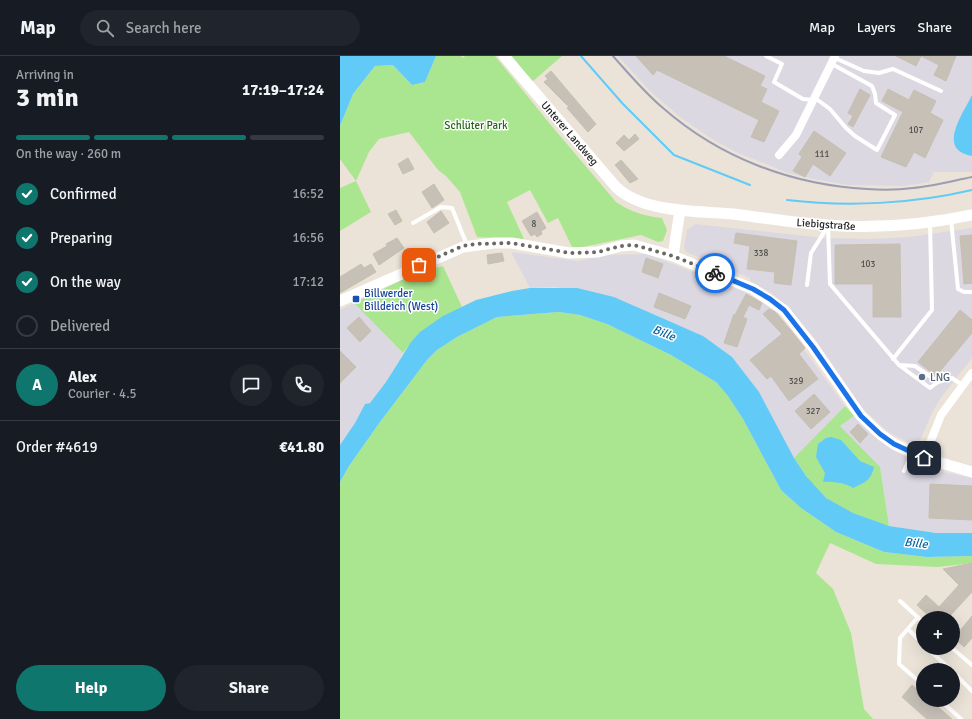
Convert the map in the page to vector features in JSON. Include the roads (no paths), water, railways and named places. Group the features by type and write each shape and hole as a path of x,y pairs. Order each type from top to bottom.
{"street":[{"name":"Unterer Landweg","path":"504,56 616,187 626,195 643,203"},
{"path":"779,155 796,136 834,59"},
{"name":"Liebigstraße","path":"643,203 680,210 828,226 895,226 930,223 972,215"},
{"path":"673,256 680,210"},
{"path":"340,300 467,246 512,243 569,253 598,252 621,246 634,245 673,256 753,289 770,299 784,310 813,347 861,416 880,434 912,453 924,458 972,472"},
{"path":"924,458 941,415 972,372"}],"lane":[{"path":"766,56 782,64 774,82 803,99 814,99 830,109 855,136 877,150 895,115 876,103 872,86 834,59"},
{"path":"834,59 864,72 879,73 893,69 941,91"},
{"path":"413,223 441,207 447,206 452,208 467,246"},
{"path":"951,220 958,289 964,292 972,292"},
{"path":"893,359 932,310 930,223"},
{"path":"807,285 811,253 828,226"},
{"path":"828,226 830,284 893,359 930,388 938,382 952,378 962,385"},
{"path":"899,365 915,366 938,382"},
{"path":"904,471 912,453"},
{"path":"900,601 916,615"},
{"path":"916,619 900,638 899,664 916,679"},
{"path":"908,629 916,637"},
{"path":"935,655 943,663"},
{"path":"960,655 972,665"},
{"path":"960,679 972,691"},
{"path":"948,707 962,719"}],"water":[{"path":"340,56 436,56 425,82 412,85 393,65 375,66 353,94 340,126"},
{"path":"972,95 972,156 961,152 956,147 954,139 955,130"},
{"name":"Bille","path":"530,288 577,288 614,297 703,336 732,357 759,392 794,458 806,476 826,498 853,513 889,526 936,533 972,533 972,556 927,557 884,552 836,532 801,508 781,490 743,419 728,396 716,382 671,355 607,324 580,315 559,312 497,317 457,337 437,350 427,360 380,422 349,466 340,482 340,445 355,423 365,404 370,403 386,382 411,342 420,332 443,316 476,300"},
{"path":"831,437 841,440 860,461 874,467 873,472 867,480 853,488 839,483 823,482 825,473 816,457 818,444 826,438"}],"waterway":[{"path":"581,56 623,104 674,155 750,185"},
{"path":"787,200 856,204 880,203 950,195 972,190"}],"railway":[{"path":"613,56 650,96 685,126 733,155 758,166 812,182 884,190 935,185 972,177"}],"place":[{"name":"Billwerder Billdeich (West)","path":"356,299"},
{"name":"LNG","path":"922,377"}],"park label":[{"name":"Schlüter Park","path":"476,125"}]}
